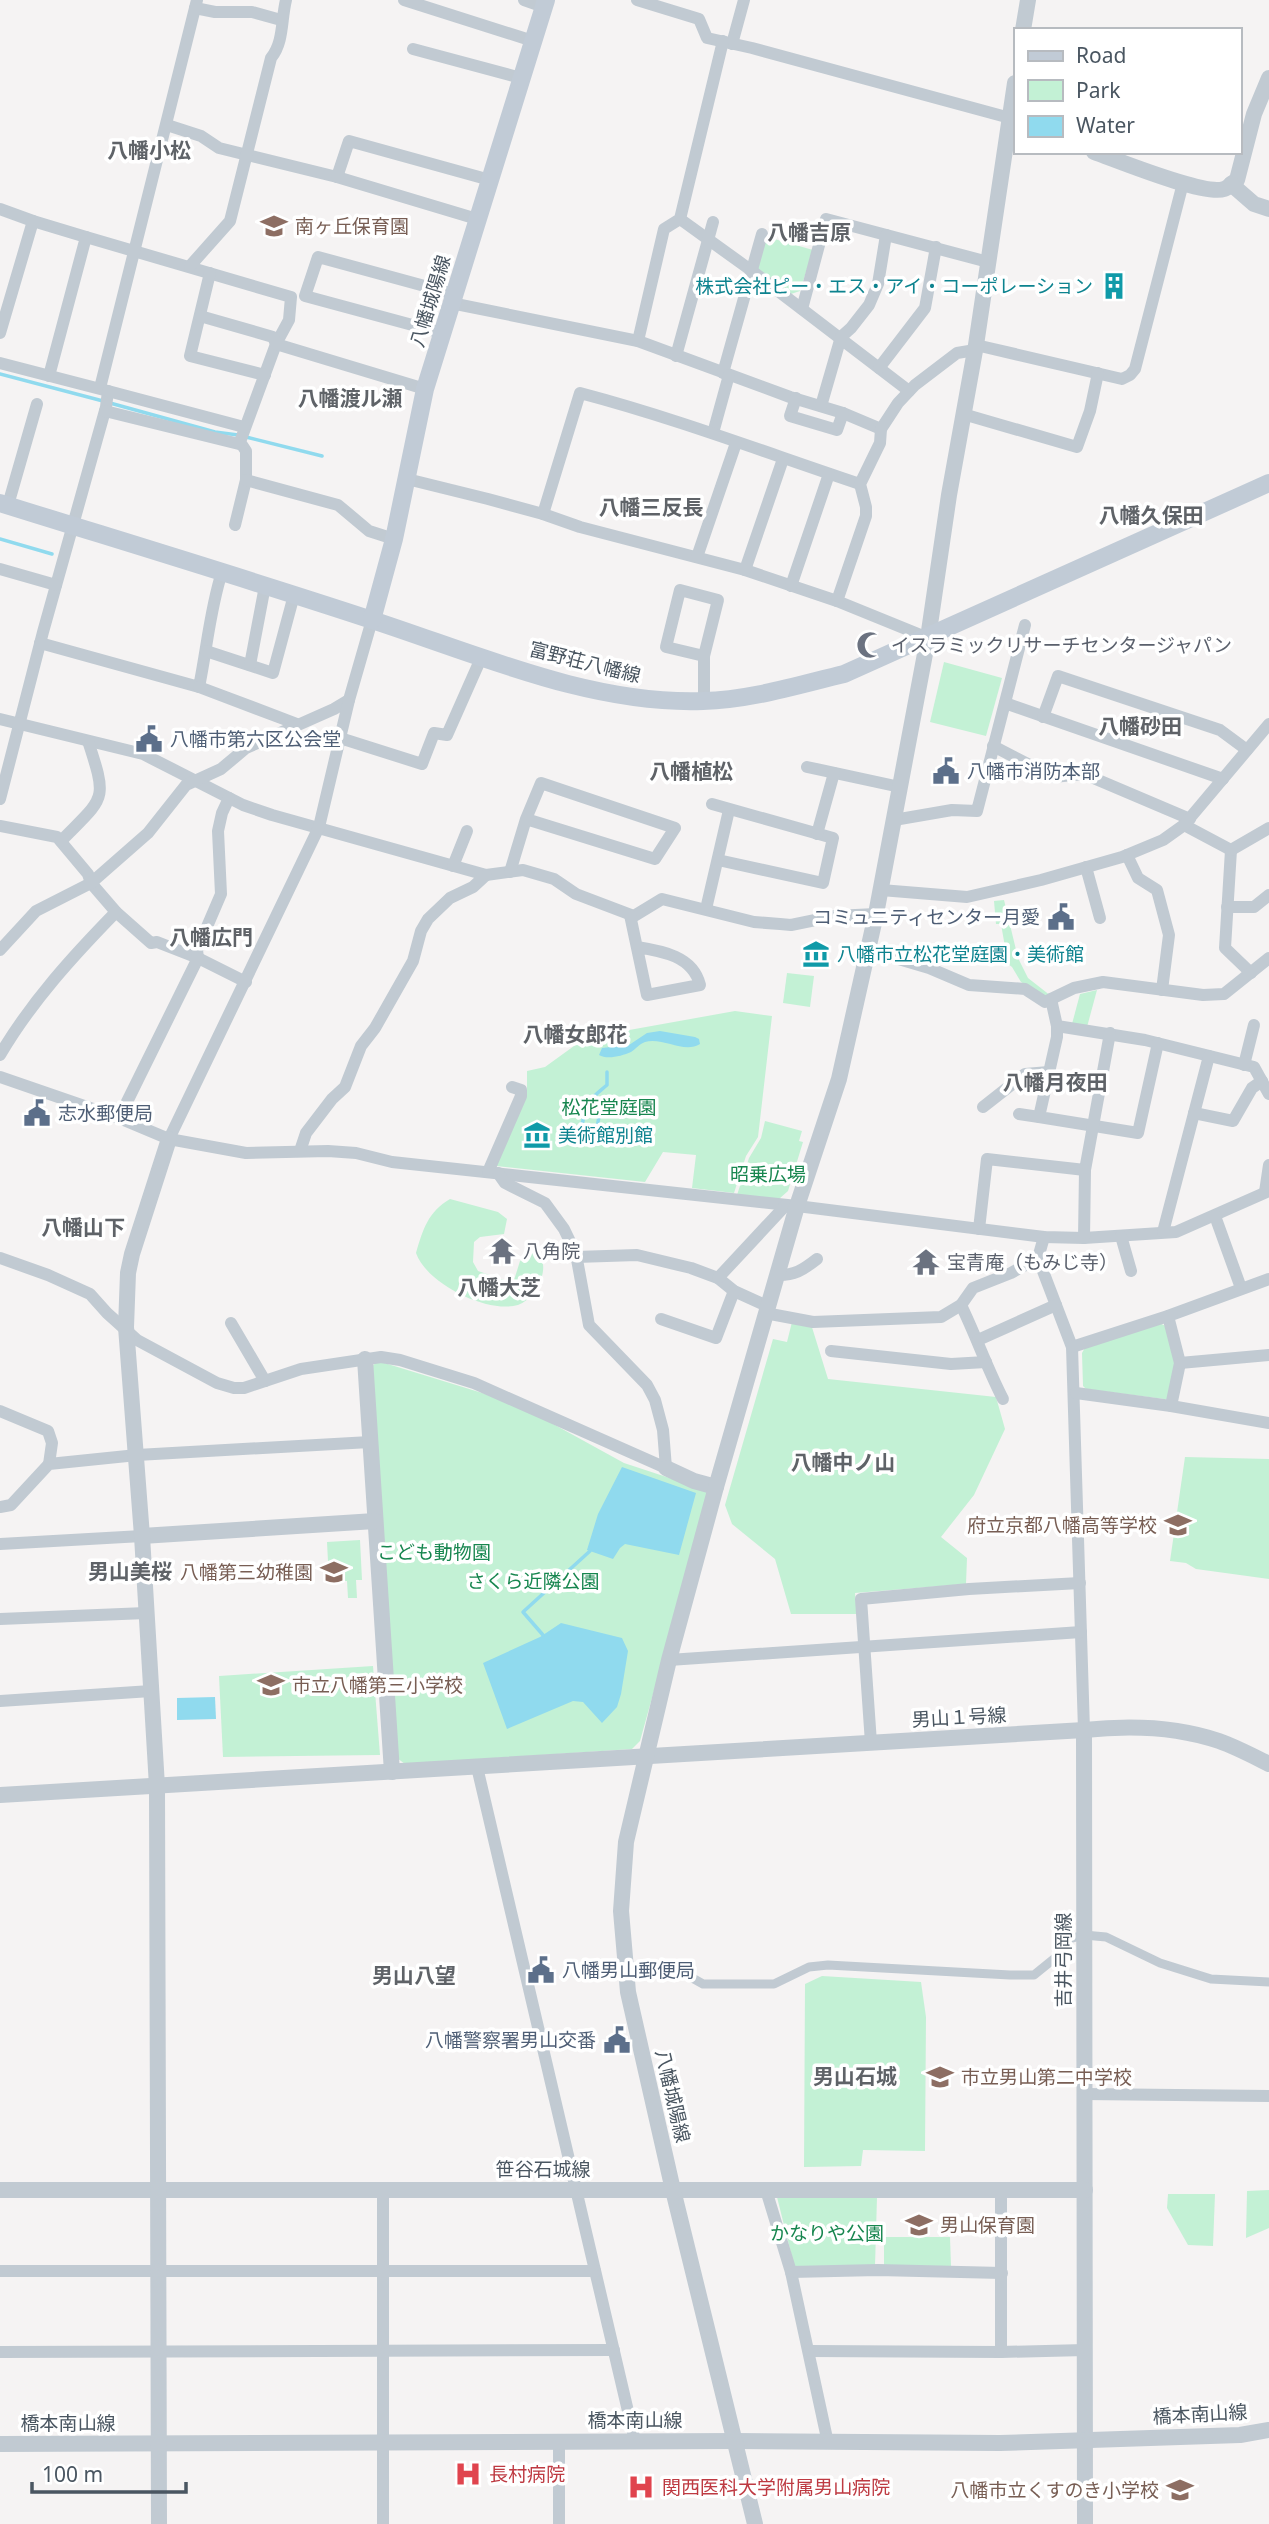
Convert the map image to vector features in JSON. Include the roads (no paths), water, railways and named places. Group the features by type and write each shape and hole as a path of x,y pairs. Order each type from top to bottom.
{"main road":[{"name":"八幡城陽線","path":"372,620 394,539 425,389 545,3"},
{"name":"富野荘八幡線","path":"4,504 568,684 643,698 704,701 774,691 844,674 1269,483"}],"street":[{"path":"190,266 230,221 271,58 277,50 282,33 281,20 286,0"},
{"path":"404,0 533,41"},
{"path":"524,0 545,3"},
{"path":"637,0 699,19 707,38 1013,119"},
{"path":"638,341 664,229 680,219 728,43 744,0"},
{"path":"1023,28 1028,0"},
{"path":"0,799 105,399 134,252 196,4 215,12 252,12 281,20"},
{"path":"413,48 521,78"},
{"path":"1100,154 1182,183 1223,190 1237,180 1254,114 1269,78"},
{"name":"八幡城陽線","path":"755,2524 673,2190 628,1992 621,1911 626,1842 669,1660 776,1275 791,1206 839,1079 868,950 928,638 1014,101"},
{"path":"167,125 201,136 219,148 337,177 477,219"},
{"path":"337,177 349,141 490,180"},
{"path":"837,601 866,516 860,484 880,443 881,429 909,391 957,353 975,347 1122,379 1135,369 1182,183"},
{"path":"1231,184 1254,204 1269,209"},
{"path":"0,209 134,252 291,297 289,320 276,344 241,437 246,451 246,480 235,526"},
{"path":"680,219 841,337 909,391"},
{"path":"802,309 826,219 988,262"},
{"path":"0,332 33,221"},
{"path":"676,356 713,222"},
{"path":"713,433 762,234"},
{"path":"821,406 841,337 869,305 878,284 886,235"},
{"path":"49,376 86,237"},
{"path":"879,368 925,308 936,247"},
{"path":"442,334 305,296 318,257 452,298 638,341 881,429"},
{"path":"210,274 190,356 265,374"},
{"path":"200,316 273,337 276,344 425,389"},
{"path":"0,363 49,376 105,399 241,437"},
{"path":"963,415 1077,447 1090,411 1098,373"},
{"path":"543,514 580,393 713,433 860,484"},
{"path":"796,398 790,416 837,430 843,414"},
{"path":"105,399 241,437"},
{"path":"4,504 37,404"},
{"path":"697,556 736,443"},
{"path":"745,570 783,459"},
{"path":"791,586 829,474"},
{"path":"407,479 745,570 837,601 928,638"},
{"path":"246,480 338,505 369,531 394,539"},
{"path":"0,569 56,585"},
{"path":"199,687 212,603 222,572"},
{"path":"250,665 265,586"},
{"path":"704,656 666,647 680,590 718,600 704,656 704,701"},
{"path":"206,651 273,673 294,595"},
{"path":"159,2524 156,1786 137,1455 126,1327 128,1273 169,1139 319,827 349,700 372,620"},
{"path":"894,820 952,810 977,811 1025,625"},
{"path":"40,643 199,687 297,724"},
{"path":"340,738 422,764 434,733 447,735 482,656"},
{"path":"1043,717 1058,676 1220,730 1247,750"},
{"path":"3,942 36,911 91,884 148,834 186,785 220,769 246,748 349,700"},
{"path":"1004,703 1223,779"},
{"path":"0,719 143,754 229,798 272,815 486,875 523,870 554,879 576,894 634,916 662,899 754,922 791,925 835,916 876,914"},
{"path":"881,890 967,897 1086,867 1127,855 1163,840 1187,822 1269,724"},
{"path":"61,841 101,796 101,781 88,741"},
{"path":"993,746 1052,777 1084,774 1187,822 1231,850"},
{"path":"807,768 900,788"},
{"path":"817,834 834,773"},
{"path":"510,872 526,818 541,783 675,828 655,859 526,818"},
{"path":"119,1118 198,958 197,950 211,924 221,894 218,831 229,798"},
{"path":"712,804 833,838 823,883 718,860"},
{"path":"706,909 729,810"},
{"path":"0,826 57,837 88,874 91,884 116,912 151,943 158,942 198,958 246,982"},
{"path":"1231,850 1269,828"},
{"path":"453,866 467,831"},
{"path":"1231,850 1224,948 1251,972"},
{"path":"1127,855 1138,878 1157,890 1169,934 1162,990"},
{"path":"1086,867 1100,918"},
{"path":"300,1151 306,1133 345,1087 360,1045 375,1028 413,961 421,931 428,919 450,898 473,887 486,875"},
{"path":"1227,907 1254,907 1269,895"},
{"path":"0,1055 40,998 116,912"},
{"path":"630,915 636,947 647,995 700,985 697,973 681,959 636,947"},
{"path":"868,950 929,968 969,985 1025,989 1045,1002 1074,988 1103,982 1203,995 1224,994 1269,958"},
{"path":"1039,1118 1057,1037 1051,999"},
{"path":"1244,1065 1254,1025"},
{"path":"1057,1026 1110,1033 1254,1067 1269,1094"},
{"path":"1084,1238 1085,1170 1110,1033"},
{"path":"1019,1114 1138,1133 1158,1043"},
{"path":"1163,1232 1209,1056"},
{"path":"983,1107 1025,1074 1049,1072"},
{"path":"0,1077 119,1118 169,1139 246,1153 356,1153 392,1162 1044,1237 1084,1238 1176,1232 1267,1192 1269,1165"},
{"path":"1194,1113 1233,1121 1252,1088 1262,1081"},
{"path":"493,1172 522,1097 520,1090 512,1087"},
{"path":"979,1229 987,1159 1085,1170"},
{"path":"493,1172 505,1182 545,1203 564,1229 576,1257 589,1325 647,1385 655,1400 663,1430 666,1468"},
{"path":"718,1278 791,1206"},
{"path":"1215,1216 1241,1288"},
{"path":"1121,1236 1131,1271"},
{"path":"1044,1237 1038,1258 1073,1347 1084,1730"},
{"path":"576,1257 637,1255 691,1268 718,1278 766,1310 813,1322 941,1317 961,1305 973,1288 1012,1273 1038,1258"},
{"path":"0,1258 90,1294 137,1340 217,1383 244,1388 301,1370 381,1357 400,1360 474,1383 694,1481 716,1487"},
{"path":"776,1275 790,1276 802,1271 817,1259"},
{"path":"1073,1347 1269,1279"},
{"path":"661,1319 716,1338 734,1291"},
{"path":"961,1305 1003,1399"},
{"path":"978,1340 1056,1305"},
{"path":"1168,1316 1180,1363 1171,1406"},
{"path":"231,1323 265,1381"},
{"path":"831,1351 951,1364 986,1362"},
{"path":"1180,1363 1269,1355"},
{"path":"365,1359 392,1772"},
{"path":"1076,1394 1171,1406 1269,1423"},
{"path":"0,1411 48,1432 52,1443 49,1464 11,1505 0,1507"},
{"path":"49,1464 137,1455 370,1442"},
{"path":"0,1544 375,1521"},
{"path":"872,1743 861,1599 969,1589 1080,1583"},
{"path":"0,1619 146,1612"},
{"path":"669,1660 1081,1632"},
{"path":"0,1701 150,1691"},
{"name":"男山１号線","path":"0,1795 1124,1726 1167,1729 1219,1741 1269,1764"},
{"name":"吉井弓岡線","path":"1084,1730 1085,2524"},
{"path":"477,1767 635,2441"},
{"path":"607,1970 678,1970 703,1984 774,1984 809,1967 828,1965 1034,1975 1055,1958 1069,1939 1084,1936 1106,1937 1160,1963 1211,1979 1269,1982"},
{"path":"1083,2094 1269,2096"},
{"name":"笹谷石城線","path":"0,2190 1085,2190"},
{"path":"383,2190 383,2524"},
{"path":"766,2190 791,2272 828,2443"},
{"path":"1001,2190 1001,2352"},
{"path":"791,2272 878,2270 1002,2273"},
{"path":"0,2271 595,2271"},
{"path":"0,2352 614,2350"},
{"path":"809,2351 1085,2350"},
{"name":"橋本南山線","path":"0,2444 635,2441 999,2443 1240,2435 1269,2430"},
{"path":"559,2442 559,2524"}],"water":[{"path":"660,1031 695,1037 700,1044 687,1047 652,1041 619,1056 599,1055 602,1048 629,1045 647,1033"},
{"path":"622,1467 696,1493 679,1555 625,1544 613,1559 587,1550 598,1514"},
{"path":"561,1623 622,1638 628,1651 617,1707 602,1723 583,1702 573,1701 507,1729 483,1663 540,1637"},
{"path":"215,1697 216,1719 177,1720 177,1698"}],"waterway":[{"path":"0,374 103,401"},
{"path":"110,403 215,432 238,435"},
{"path":"246,437 322,456"},
{"path":"0,539 52,554"},
{"path":"607,1072 607,1085 593,1098 590,1105 593,1115 599,1117 597,1127 619,1132"},
{"path":"576,1129 582,1124 583,1118 578,1105"},
{"path":"543,1635 523,1612 590,1551"}],"place":[{"name":"南ヶ丘保育園","path":"274,226"},
{"name":"株式会社ピー・エス・アイ・コーポレーション","path":"1114,286"},
{"name":"イスラミックリサーチセンタージャパン","path":"870,645"},
{"name":"八幡市第六区公会堂","path":"149,739"},
{"name":"八幡市消防本部","path":"946,771"},
{"name":"コミュニティセンター月愛","path":"1061,917"},
{"name":"八幡市立松花堂庭園・美術館","path":"816,954"},
{"name":"志水郵便局","path":"37,1113"},
{"name":"美術館別館","path":"537,1135"},
{"name":"八角院","path":"502,1251"},
{"name":"宝青庵（もみじ寺）","path":"926,1262"},
{"name":"府立京都八幡高等学校","path":"1178,1525"},
{"name":"八幡第三幼稚園","path":"334,1572"},
{"name":"市立八幡第三小学校","path":"271,1685"},
{"name":"八幡男山郵便局","path":"541,1970"},
{"name":"八幡警察署男山交番","path":"617,2040"},
{"name":"市立男山第二中学校","path":"940,2077"},
{"name":"男山保育園","path":"919,2225"},
{"name":"長村病院","path":"468,2474"},
{"name":"関西医科大学附属男山病院","path":"641,2487"},
{"name":"八幡市立くすのき小学校","path":"1180,2490"}],"district":[{"name":"八幡小松","path":"149,150"},
{"name":"八幡吉原","path":"809,232"},
{"name":"八幡渡ル瀬","path":"350,398"},
{"name":"八幡三反長","path":"651,507"},
{"name":"八幡久保田","path":"1151,515"},
{"name":"八幡砂田","path":"1140,726"},
{"name":"八幡植松","path":"691,771"},
{"name":"八幡広門","path":"211,937"},
{"name":"八幡女郎花","path":"575,1034"},
{"name":"八幡月夜田","path":"1055,1082"},
{"name":"八幡山下","path":"83,1227"},
{"name":"八幡大芝","path":"499,1287"},
{"name":"八幡中ノ山","path":"843,1462"},
{"name":"男山美桜","path":"130,1571"},
{"name":"男山八望","path":"414,1975"},
{"name":"男山石城","path":"855,2076"}],"park label":[{"name":"松花堂庭園","path":"609,1107"},
{"name":"昭乗広場","path":"768,1174"},
{"name":"こども動物園","path":"434,1552"},
{"name":"さくら近隣公園","path":"533,1581"},
{"name":"かなりや公園","path":"827,2233"}]}
